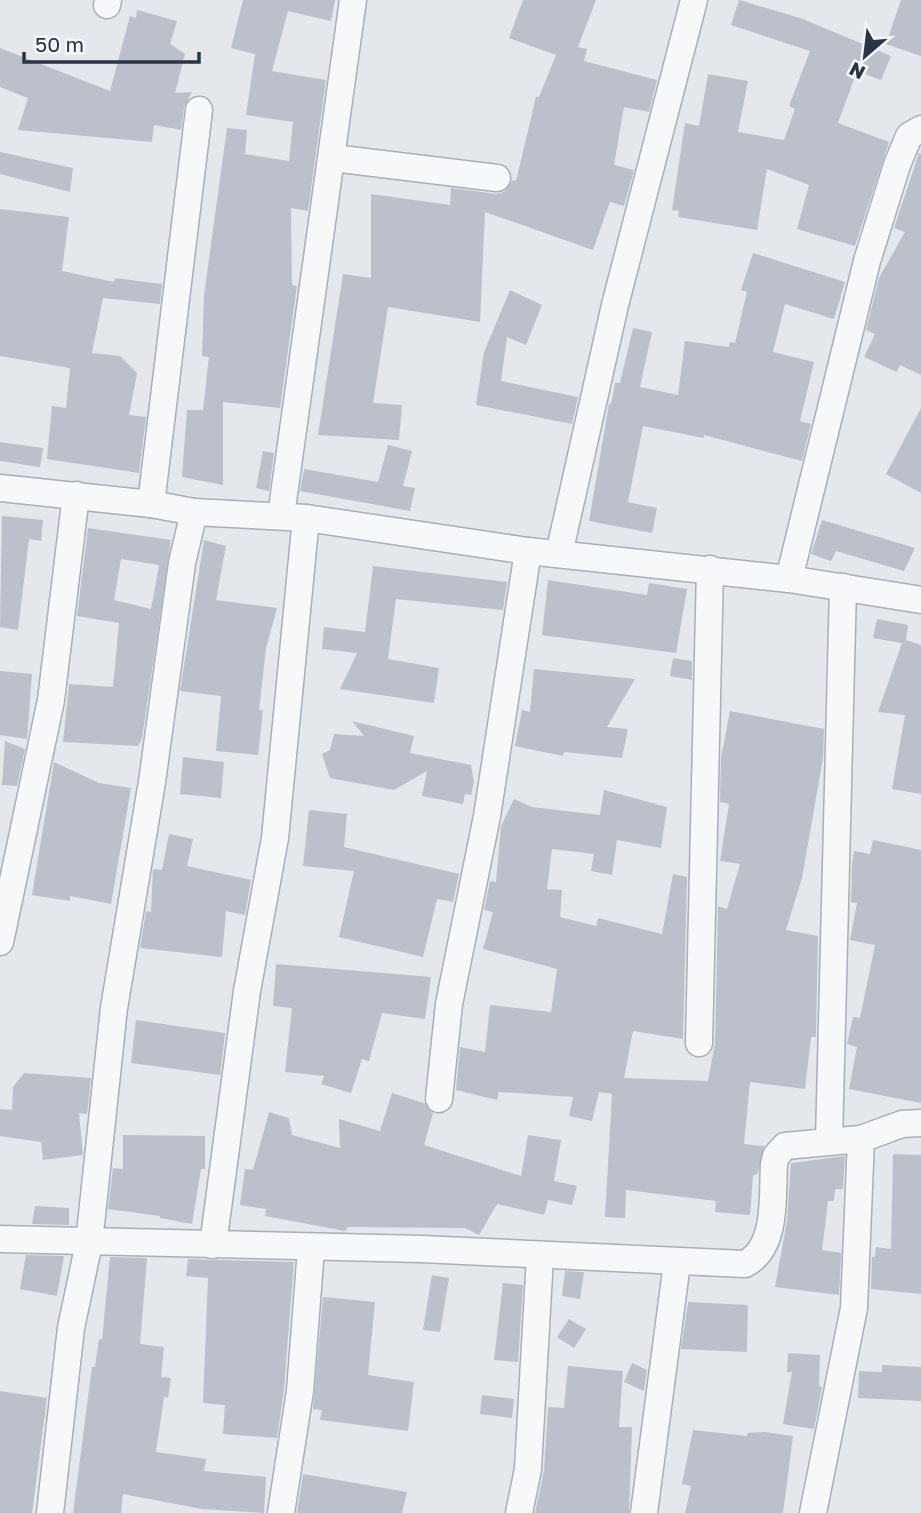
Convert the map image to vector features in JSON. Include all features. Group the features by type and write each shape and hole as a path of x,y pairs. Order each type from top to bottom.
{"street":[{"path":"213,1245 247,991 275,838 293,517 353,0"},
{"path":"559,554 615,305 694,0"},
{"path":"151,504 199,110"},
{"path":"789,579 867,261 909,136 921,129"},
{"path":"333,158 497,178"},
{"path":"0,488 151,504 194,512 293,517 528,551 789,579 921,600"},
{"path":"0,942 51,700 76,495"},
{"path":"50,1513 71,1328 89,1243 114,1008 152,782 182,563 194,512"},
{"path":"439,1098 449,1004 487,816 528,551"},
{"path":"699,1043 710,569"},
{"path":"829,1141 843,587"},
{"path":"0,1239 312,1249 421,1249 677,1263 746,1264 758,1256 767,1240 776,1156 785,1146 794,1143 861,1139 902,1124 921,1123"},
{"path":"813,1513 854,1308 861,1139"},
{"path":"281,1513 300,1391 312,1249"},
{"path":"519,1513 528,1469 540,1256"},
{"path":"644,1513 677,1263"}],"building":[{"path":"243,0 335,0 331,21 288,11 272,71 326,80 308,211 291,208 292,285 297,286 280,408 223,402 223,485 182,477 187,410 203,410 209,357 202,356 204,295 227,128 247,130 245,154 289,161 293,122 246,115 255,54 231,48"},
{"path":"523,0 596,0 578,47 587,49 584,61 657,80 649,112 624,107 614,165 634,170 624,206 610,202 593,250 485,212 480,322 388,307 373,403 402,405 399,440 318,435 343,274 371,278 371,194 450,205 451,188 496,194 504,192 513,180 516,181 536,97 539,97 556,55 509,38"},
{"path":"739,0 803,19 891,56 881,80 857,71 838,123 889,142 855,246 797,229 809,185 767,169 757,230 678,217 679,211 672,210 685,123 699,126 708,74 748,81 738,132 784,140 795,109 789,106 810,51 731,25"},
{"path":"901,0 921,0 921,56 886,44"},
{"path":"137,10 177,21 170,44 185,54 175,93 192,92 184,107 181,130 154,125 152,142 18,130 28,98 0,87 0,48 110,91 130,16 136,18"},
{"path":"0,152 73,168 70,192 0,174"},
{"path":"919,153 921,375 900,365 897,372 864,357 875,334 866,330 879,278 905,232 894,228"},
{"path":"0,209 69,217 62,271 114,282 115,278 162,284 160,304 103,298 92,353 120,356 137,373 129,415 146,417 139,473 47,459 52,406 66,408 70,368 0,356"},
{"path":"753,253 845,282 834,319 785,304 773,352 814,362 800,421 811,424 802,461 704,435 704,438 643,426 628,502 657,508 652,533 589,521 609,404 615,383 620,383 633,328 652,332 640,387 678,395 685,341 729,347 730,342 735,343 747,292 741,290"},
{"path":"510,290 542,305 526,345 507,337 501,381 578,397 572,424 476,405 484,352"},
{"path":"921,408 921,493 886,474"},
{"path":"0,442 43,448 40,467 0,461"},
{"path":"388,445 412,451 403,486 415,488 410,511 300,491 304,469 378,482"},
{"path":"263,451 274,453 269,491 256,488"},
{"path":"2,516 43,520 41,541 29,539 18,630 0,627"},
{"path":"822,520 915,548 904,571 836,551 831,561 811,554"},
{"path":"88,528 171,540 142,739 138,746 63,742 69,684 113,687 119,623 77,616","holes":["121,559 159,565 151,609 114,600"]},
{"path":"204,540 226,546 216,600 277,608 266,648 259,710 263,710 258,755 216,751 221,696 180,691"},
{"path":"373,566 507,582 503,610 396,599 388,659 439,668 434,703 340,689 357,653 322,649 324,627 365,632"},
{"path":"548,580 647,595 649,583 687,589 676,653 542,635"},
{"path":"877,619 908,625 906,640 921,645 921,794 892,789 905,715 878,712 902,643 873,638"},
{"path":"673,658 692,661 692,680 670,676"},
{"path":"534,669 635,679 607,727 628,729 622,758 564,752 563,756 515,746 522,710 530,712"},
{"path":"0,671 32,674 27,739 0,735"},
{"path":"730,711 824,729 823,758 802,878 786,930 818,936 816,1037 811,1037 805,1089 750,1082 744,1144 764,1146 758,1173 753,1176 750,1215 715,1212 716,1201 626,1190 625,1218 605,1217 612,1094 599,1092 592,1121 569,1116 573,1097 499,1092 497,1100 456,1090 460,1047 485,1052 490,1005 551,1012 557,969 483,949 493,912 484,910 490,881 496,882 501,826 514,799 532,807 600,815 604,790 667,807 661,848 617,840 612,875 591,871 594,854 552,849 547,889 562,890 560,917 596,926 598,918 662,934 673,874 687,877 683,1039 633,1031 624,1078 708,1081 715,1043 718,906 727,909 740,864 720,861 729,804 720,802 721,758"},
{"path":"352,721 414,736 410,753 471,765 474,782 471,795 465,794 463,804 422,796 427,771 394,790 330,778 322,754 330,750 334,734 364,736"},
{"path":"5,741 25,749 17,786 2,785"},
{"path":"183,757 224,762 221,798 180,794"},
{"path":"54,762 99,783 131,788 111,904 70,896 70,901 32,895"},
{"path":"309,810 347,814 344,847 459,874 453,902 437,899 423,957 339,937 354,871 303,866"},
{"path":"169,834 193,839 187,866 251,880 245,915 226,911 222,957 140,948 146,911 151,912 153,869 162,870"},
{"path":"873,840 921,850 921,1103 849,1089 857,1047 847,1044 853,1017 860,1018 875,945 850,940 857,903 851,902 852,864 854,851 870,854"},
{"path":"276,964 431,977 425,1019 382,1013 369,1061 362,1059 351,1093 321,1084 324,1076 285,1072 292,1008 273,1006"},
{"path":"136,1020 225,1033 220,1075 131,1063"},
{"path":"24,1073 91,1078 87,1114 79,1113 83,1155 43,1160 41,1142 0,1136 0,1109 12,1110 13,1087"},
{"path":"392,1093 424,1103 433,1113 424,1145 521,1176 528,1135 561,1140 554,1181 577,1186 572,1205 548,1200 544,1215 497,1204 479,1235 465,1228 348,1227 345,1231 265,1216 266,1209 240,1205 245,1169 253,1170 269,1112 289,1118 292,1135 340,1148 339,1119 380,1131"},
{"path":"123,1135 205,1136 205,1169 201,1169 192,1224 160,1216 108,1209 113,1168 123,1169"},
{"path":"893,1154 921,1155 921,1294 871,1289 872,1257 875,1257 876,1247 891,1249"},
{"path":"845,1156 843,1189 835,1189 834,1201 828,1201 822,1250 841,1253 839,1295 775,1287 787,1221 791,1163"},
{"path":"35,1206 69,1208 69,1225 32,1224"},
{"path":"26,1255 64,1256 57,1296 20,1289"},
{"path":"110,1257 147,1258 140,1344 164,1347 161,1377 171,1378 168,1398 164,1397 156,1452 206,1459 204,1471 266,1477 264,1513 202,1509 123,1494 121,1513 73,1513 92,1367 95,1367 99,1339 102,1340"},
{"path":"188,1259 294,1262 284,1389 277,1438 223,1434 225,1405 203,1403 208,1278 186,1276"},
{"path":"565,1271 584,1272 580,1299 562,1296"},
{"path":"432,1275 449,1278 440,1332 423,1330"},
{"path":"503,1283 523,1285 518,1362 494,1360"},
{"path":"323,1297 375,1302 368,1375 414,1382 408,1431 320,1420 322,1410 313,1409"},
{"path":"688,1302 748,1305 747,1352 681,1349"},
{"path":"569,1319 586,1329 574,1348 557,1337"},
{"path":"788,1353 820,1355 819,1386 822,1387 814,1429 783,1424 792,1372 787,1372"},
{"path":"632,1363 647,1370 644,1391 624,1382"},
{"path":"882,1365 921,1367 921,1401 858,1398 859,1371 882,1372"},
{"path":"568,1366 623,1371 619,1427 632,1427 629,1513 535,1513 544,1470 548,1407 564,1408"},
{"path":"0,1391 47,1398 32,1513 0,1513"},
{"path":"482,1395 514,1399 512,1418 480,1414"},
{"path":"693,1430 747,1436 747,1433 765,1432 793,1436 783,1513 685,1513 691,1486 682,1484"},
{"path":"303,1474 407,1492 402,1513 297,1513"}]}
